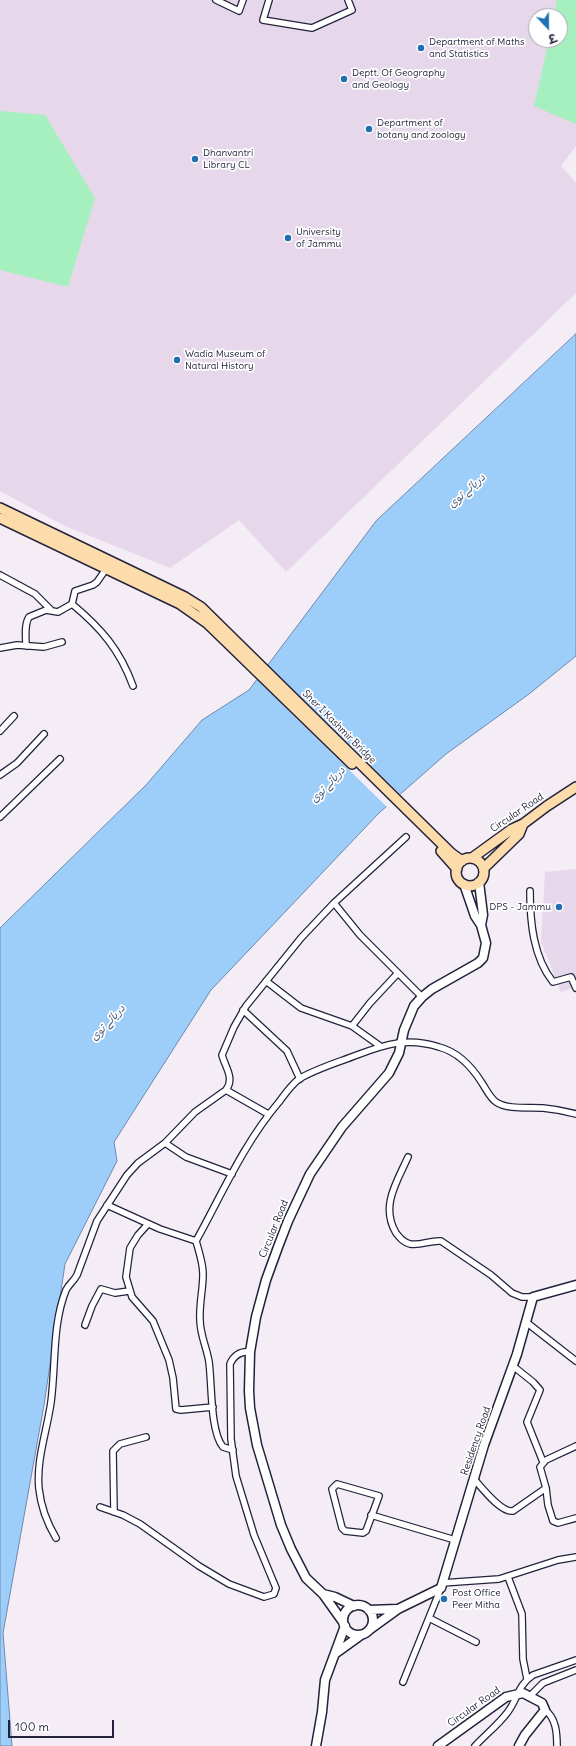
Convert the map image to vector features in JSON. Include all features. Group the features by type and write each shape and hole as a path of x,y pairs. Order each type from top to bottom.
{"main road":[{"path":"0,508 185,597 201,607 209,620"},
{"path":"0,518 106,570 180,604 209,620"},
{"name":"Sher I Kashmir Bridge","path":"209,620 449,854"},
{"name":"Circular Road","path":"472,858 512,829 523,824 547,806 576,788"},
{"path":"484,868 519,834 523,824"},
{"path":"449,854 462,861"},
{"path":"449,854 457,869 458,876 464,884 475,916 481,925"},
{"path":"457,869 462,861 472,858 477,860 484,868 484,875 479,882 470,885 464,884"},
{"path":"479,882 483,915 481,925"},
{"name":"Circular Road","path":"323,1594 306,1578 285,1537 270,1491 252,1420 249,1391 250,1352 256,1317 266,1280 280,1240 299,1195 310,1174 342,1127 389,1073 399,1053 408,1017 414,1006 432,989 478,963 483,958 486,943 481,925"},
{"path":"533,1297 576,1285"},
{"name":"Residency Road","path":"442,1586 474,1479 513,1366 533,1297"},
{"path":"334,1655 348,1643 398,1609 442,1586"},
{"path":"323,1594 354,1606 365,1607 369,1610 398,1609"},
{"path":"323,1594 352,1634 361,1635"},
{"path":"316,1746 325,1680 344,1624 346,1612 354,1606"},
{"path":"369,1610 373,1620 369,1630"},
{"name":"Circular Road","path":"438,1746 499,1702 517,1693 523,1693 542,1703 545,1710"},
{"path":"519,1746 525,1735 545,1710"}],"street":[{"path":"216,0 239,11 243,0"},
{"path":"269,0 263,20 312,28 352,10 348,0"},
{"path":"26,646 28,619 42,611 51,610 57,612 72,604 75,591 93,585 106,570"},
{"path":"0,575 35,594 51,610"},
{"path":"72,604 87,616 111,642 125,665 133,686"},
{"path":"0,648 26,646 44,647 62,642"},
{"path":"0,731 14,716"},
{"path":"0,775 17,763 44,734"},
{"path":"0,817 60,759"},
{"path":"56,1538 49,1527 45,1516 39,1489 39,1471 51,1401 57,1326 66,1290 77,1275 92,1231 119,1186 134,1167 165,1143 195,1112 226,1090 229,1086 230,1078 222,1055 234,1026 243,1010 266,981 301,938 334,903 406,837"},
{"path":"530,890 531,924 541,960 553,982 571,977 576,988"},
{"path":"334,903 354,928 422,997"},
{"path":"352,1026 370,1003 398,973"},
{"path":"266,981 306,1011 334,1018 352,1026 380,1046"},
{"path":"243,1010 287,1051 300,1079"},
{"path":"233,1450 226,1449 220,1443 213,1407 209,1363 200,1320 203,1273 201,1257 196,1242 252,1138 268,1114 300,1079 330,1065 380,1046 402,1041 427,1043 441,1047 453,1053 470,1067 492,1099 502,1106 543,1108 576,1114"},
{"path":"226,1090 268,1114"},
{"path":"165,1143 186,1157 232,1174"},
{"path":"408,1157 388,1206 390,1221 399,1238 411,1244 420,1244 434,1240 441,1241 491,1274 512,1293 522,1297 533,1297"},
{"path":"107,1205 148,1224 196,1242"},
{"path":"148,1224 138,1235 130,1248 126,1277 129,1291 134,1301 151,1318 169,1360 173,1378 176,1409 181,1410 213,1407"},
{"path":"85,1325 100,1289 106,1289 115,1293 129,1291"},
{"path":"526,1322 576,1361"},
{"path":"100,1507 140,1524 199,1566 229,1584 264,1596 272,1595 276,1588 254,1535 236,1476 233,1450 230,1416 230,1364 232,1359 239,1353 244,1351 250,1352"},
{"path":"513,1366 533,1382 540,1390 527,1422 543,1462"},
{"path":"114,1512 113,1451 116,1447 123,1443 146,1436"},
{"path":"576,1446 543,1462 540,1467 553,1521 558,1523 576,1518"},
{"path":"474,1479 502,1508 510,1512 546,1488"},
{"path":"337,1484 379,1496 371,1515 366,1531 363,1533 345,1531 342,1528 333,1495 333,1486 337,1484"},
{"path":"371,1515 455,1540"},
{"path":"403,1682 442,1586 508,1577 558,1560 576,1557"},
{"path":"508,1577 522,1614 523,1659 527,1679"},
{"path":"429,1618 476,1642"},
{"path":"475,1746 506,1715 513,1704 521,1685 527,1679 533,1675 576,1660"},
{"path":"530,1696 544,1683 576,1670"},
{"path":"545,1710 550,1713 552,1719 557,1736 557,1746"}],"shaded area":[{"name":"University of Jammu","path":"0,0 576,0 576,146 561,166 576,183 576,293 286,572 239,520 170,568 65,526 0,491"},
{"name":"DPS - Jammu","path":"576,869 576,987 561,992 541,942 545,872"}],"green space":[{"path":"557,0 576,0 576,124 534,106 547,48 568,48 568,8 556,8"},
{"path":"0,111 45,115 95,198 68,287 0,270"}],"water":[{"name":"دریائے توی","path":"576,334 576,656 529,694 446,754 379,813 211,990 114,1142 117,1161 65,1264 44,1405 3,1633 12,1746 0,1746 0,928 146,785 202,720 249,690 376,521"}],"pier":[{"path":"266,663 402,796 388,808 255,678"}],"place":[{"name":"Department of Maths and Statistics","path":"421,48"},
{"name":"Deptt. Of Geography and Geology","path":"344,79"},
{"name":"Department of botany and zoology","path":"369,129"},
{"name":"Dhanvantri Library CL","path":"195,159"},
{"name":"University of Jammu","path":"288,238"},
{"name":"Wadia Museum of Natural History","path":"177,360"},
{"name":"DPS - Jammu","path":"559,907"},
{"name":"Post Office Peer Mitha","path":"444,1599"}]}
